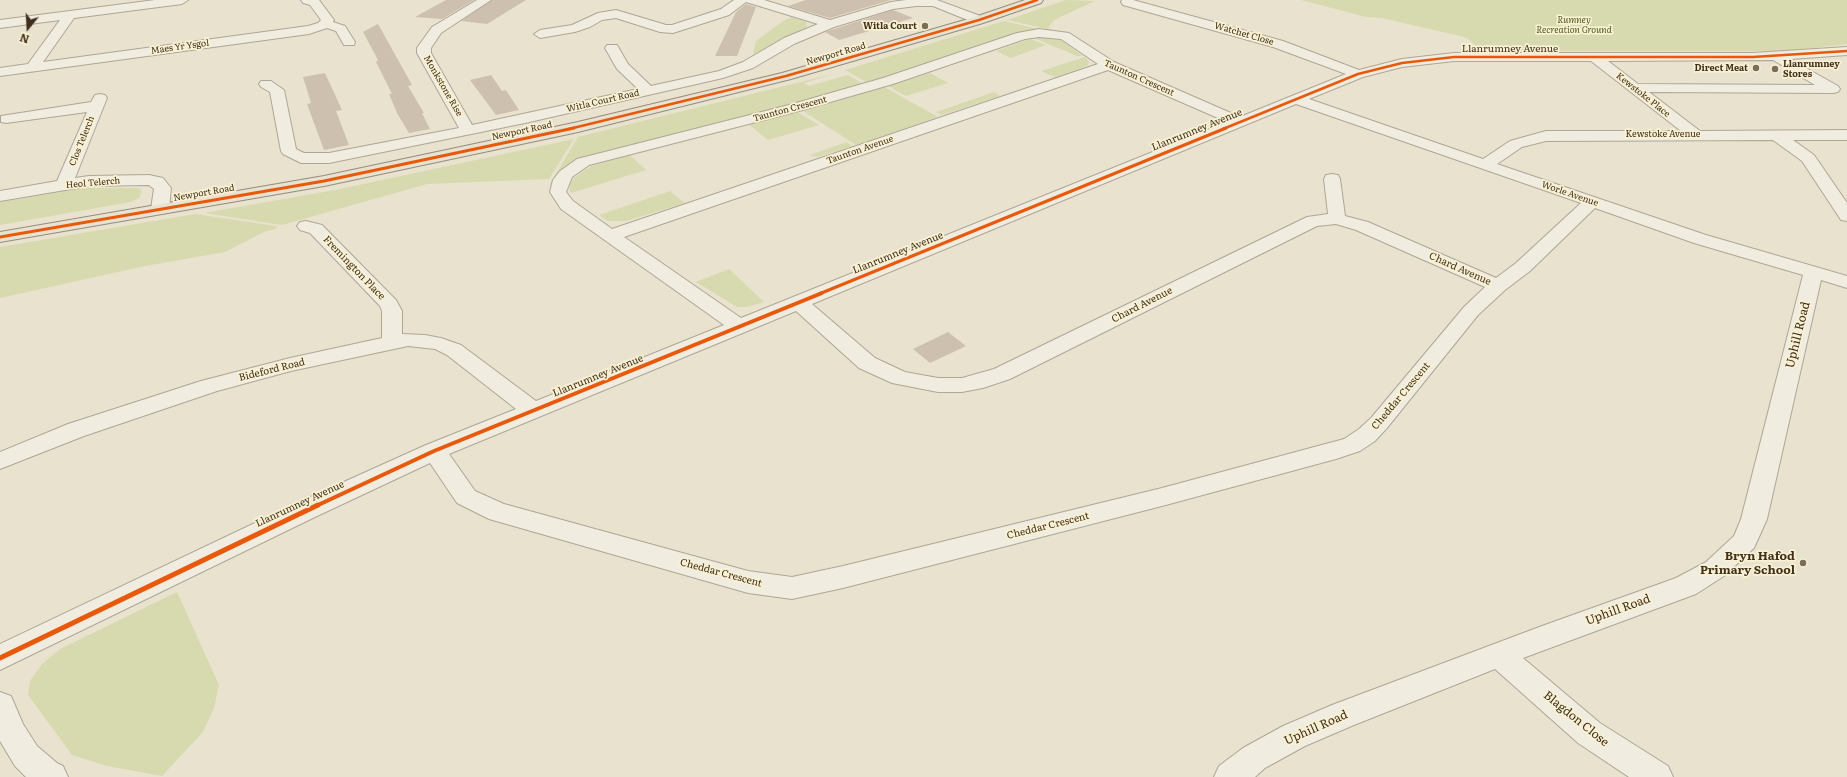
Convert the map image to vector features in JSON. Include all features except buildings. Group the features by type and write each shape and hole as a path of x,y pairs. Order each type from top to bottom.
{"main road":[{"name":"Newport Road","path":"0,237 324,181 578,128 786,76 979,20 1037,0"}],"street":[{"path":"0,24 182,0"},
{"path":"307,0 314,2 328,20 325,24 336,26 341,29 349,42"},
{"name":"Monkstone Rise","path":"468,131 424,53 424,48 436,30 485,0"},
{"path":"540,34 575,28 598,17 616,14 643,21 664,29 673,29 725,12 742,0"},
{"path":"751,0 830,24"},
{"name":"Witla Court Road","path":"266,84 277,90 289,152 301,158 329,158 468,131 648,91 737,69 761,58 789,41 830,24 891,6 916,2 944,6 979,20"},
{"name":"Watchet Close","path":"1128,2 1278,44 1358,74"},
{"path":"33,67 70,15"},
{"name":"Maes Yr Ysgol","path":"0,72 309,30 325,24"},
{"name":"Taunton Crescent","path":"739,326 567,205 560,198 558,192 561,180 566,174 583,162 879,84 1030,34 1048,33 1064,36 1109,65 1240,122"},
{"path":"612,48 622,66 648,91"},
{"name":"Llanrumney Avenue","path":"0,658 306,510 434,451 1358,74 1390,65 1442,58 1776,56 1847,51"},
{"name":"Kewstoke Place","path":"1593,56 1694,134"},
{"path":"1634,88 1833,89 1776,56"},
{"name":"Taunton Avenue","path":"611,235 1109,65"},
{"name":"Worle Avenue","path":"1295,99 1705,241 1847,282"},
{"name":"Clos Telerch","path":"6,119 98,102 64,185"},
{"name":"Kewstoke Avenue","path":"1486,164 1516,144 1546,136 1847,134"},
{"path":"1776,135 1808,158 1847,216"},
{"path":"1332,179 1337,219"},
{"name":"Heol Telerch","path":"0,196 102,180 149,180 157,182 163,188 160,209"},
{"name":"Cheddar Crescent","path":"434,451 458,487 466,496 480,505 498,512 748,582 792,588 843,577 1162,497 1328,453 1352,445 1367,435 1379,423 1471,311 1498,286 1523,266 1592,202"},
{"name":"Chard Avenue","path":"798,302 867,363 883,372 900,378 938,385 962,385 983,381 1002,374 1305,223 1324,219 1337,219 1362,226 1498,286"},
{"name":"Fremington Place","path":"306,226 316,229 389,304 392,311 392,342"},
{"name":"Uphill Road","path":"1230,777 1254,758 1294,736 1343,715 1686,586 1715,569 1733,554 1745,541 1754,519 1813,272"},
{"name":"Bideford Road","path":"0,461 48,440 167,399 246,376 392,342 425,341 441,344 454,350 533,410"},
{"name":"Blagdon Close","path":"1500,655 1589,733 1657,777"},
{"path":"0,705 12,733 26,756 46,774 52,777"}],"green space":[{"path":"1066,0 1095,1 1058,18 1052,22 1048,29 1007,20"},
{"name":"Rumney Recreation Ground","path":"1301,0 1847,0 1847,44 1785,51 1481,51 1467,38 1460,36 1382,18 1366,17"},
{"path":"792,17 806,22 807,27 753,55 756,41 783,21"},
{"path":"1004,21 1046,31 868,83 845,70"},
{"path":"1039,36 1058,38 1083,56 1077,56 1034,38"},
{"path":"1030,39 1046,45 1011,58 996,51"},
{"path":"1085,57 1089,62 1088,65 1055,77 1041,71"},
{"path":"837,73 804,83 809,86 848,75 865,85 785,107 606,152 554,177 578,137"},
{"path":"930,73 948,83 906,96 888,86"},
{"path":"884,87 938,117 856,145 803,111"},
{"path":"994,92 1000,96 941,115 936,112"},
{"path":"797,112 819,125 768,140 749,125"},
{"path":"574,139 549,179 427,184 282,225 204,213 335,190"},
{"path":"847,142 852,146 818,157 810,155"},
{"path":"630,155 646,170 571,193 569,190 570,184 574,178 591,166"},
{"path":"82,188 138,188 142,191 139,198 131,202 0,225 0,202"},
{"path":"670,191 685,203 626,221 608,221 599,215"},
{"path":"195,214 276,226 277,228 264,232 225,252 145,266 0,298 0,247"},
{"path":"729,269 764,302 747,307 737,307 696,282"},
{"path":"177,592 219,685 214,708 203,732 162,776 107,766 72,755 28,695 30,681 42,664 60,649"}],"cycle path":[{"path":"0,237 324,181 578,127 786,76 979,20 1037,0"},
{"path":"0,658 306,510 434,451 1358,74 1402,63 1454,57 1753,57 1847,51"}],"place":[{"name":"Witla Court","path":"925,26"},
{"name":"Direct Meat","path":"1756,68"},
{"name":"Llanrumney Stores","path":"1775,69"},
{"name":"Bryn Hafod Primary School","path":"1803,563"}]}
